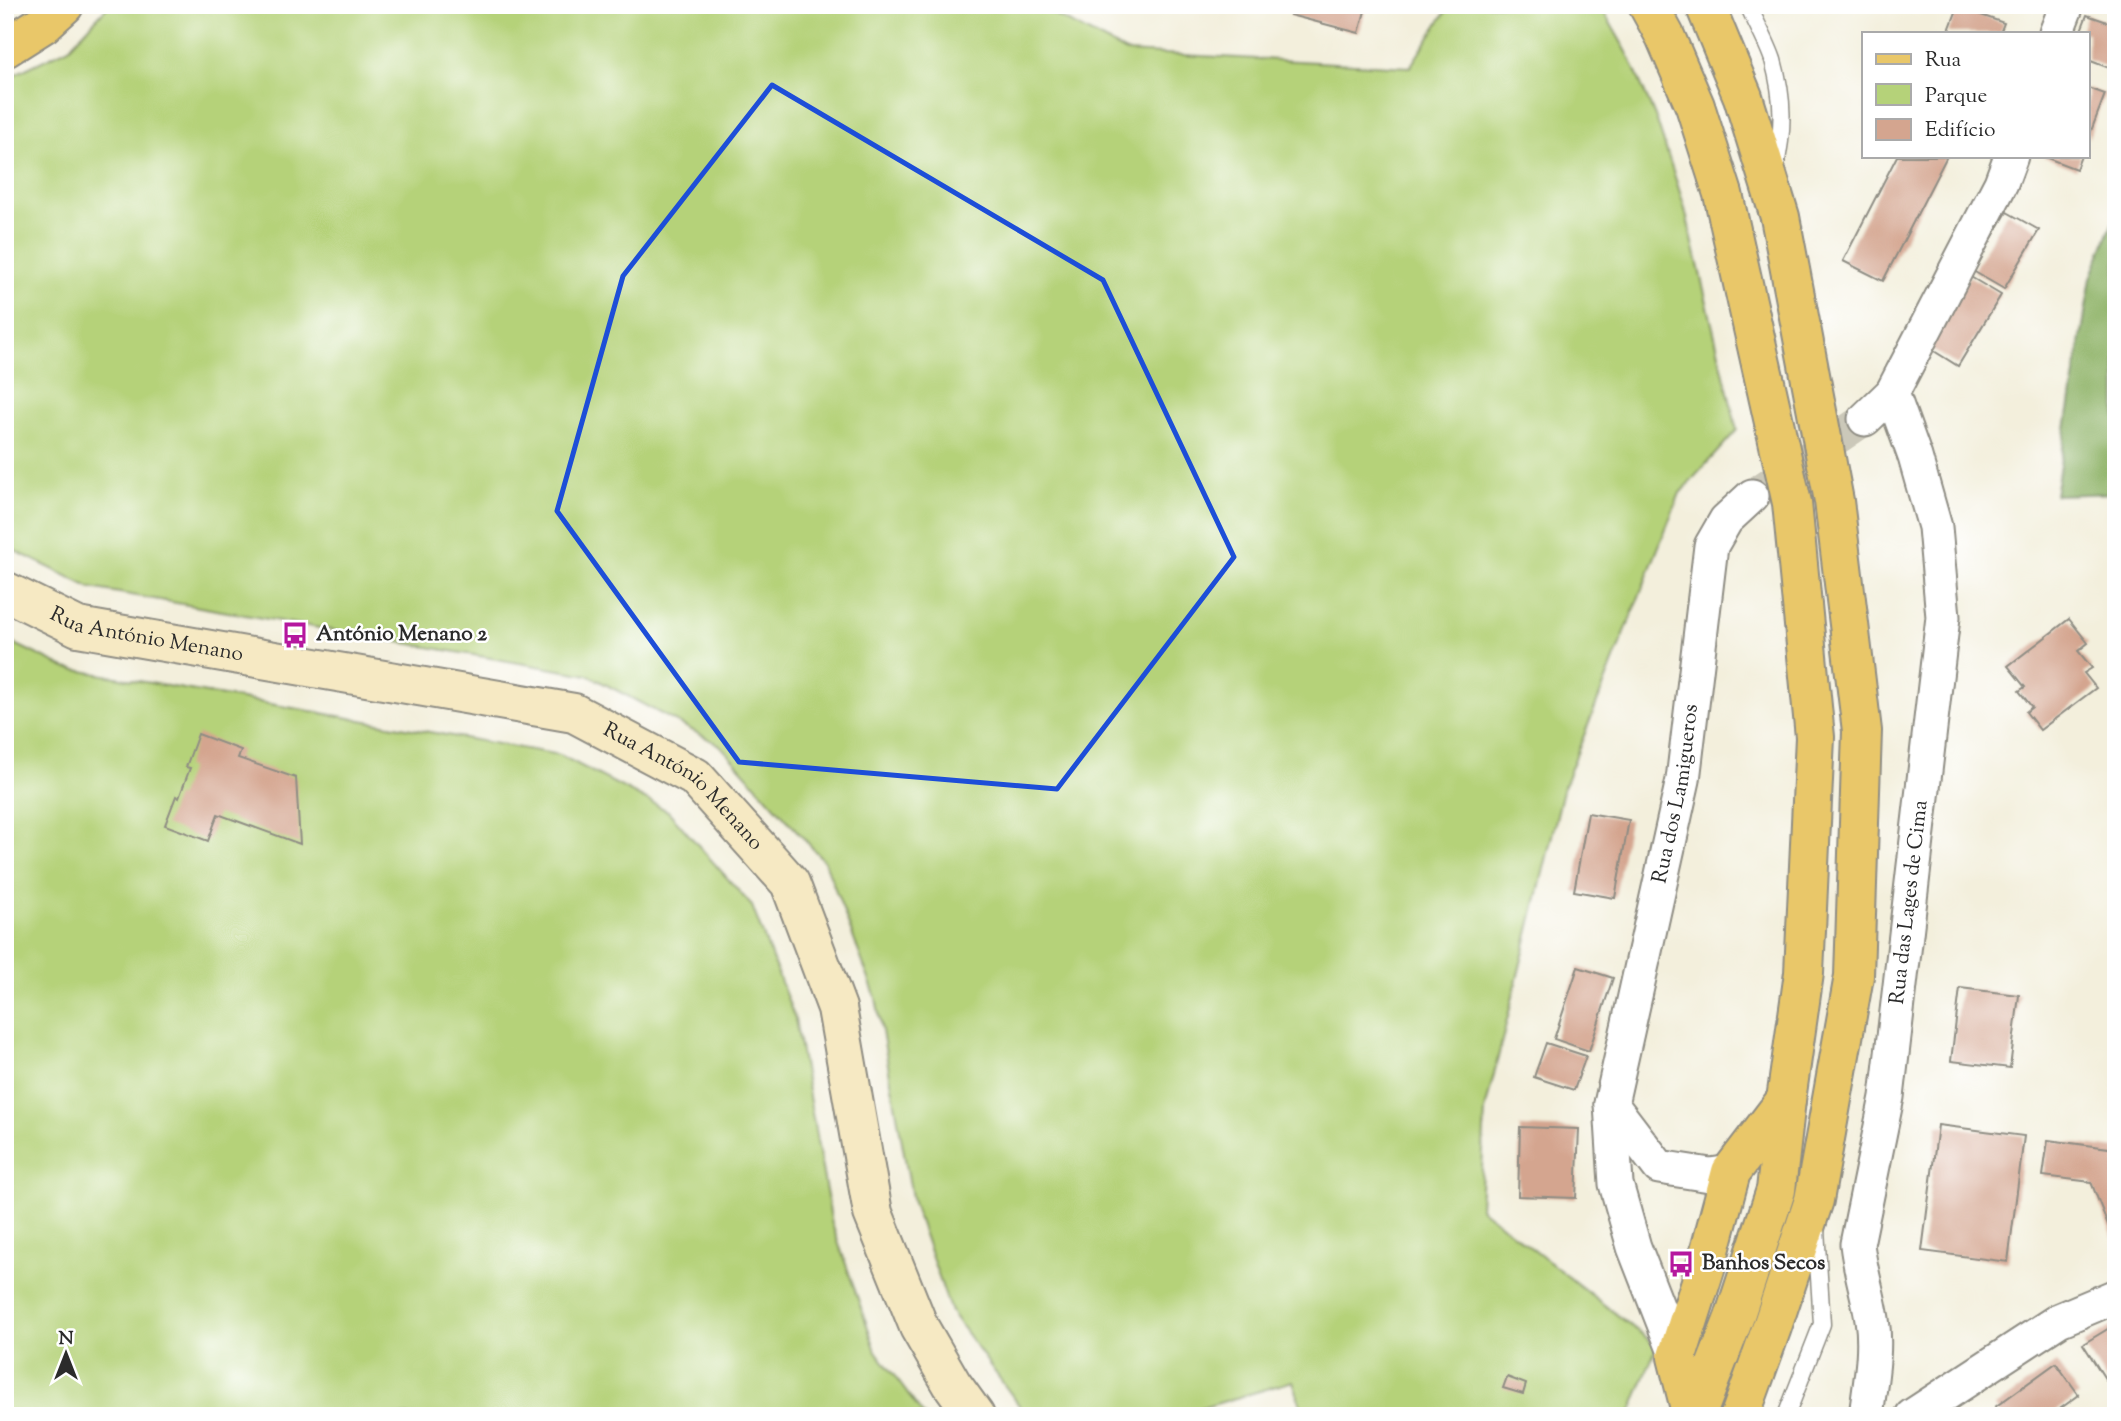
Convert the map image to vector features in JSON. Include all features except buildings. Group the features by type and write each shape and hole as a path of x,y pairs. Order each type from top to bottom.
{"main road":[{"path":"5,48 43,24 64,5"},
{"path":"1648,5 1665,36 1695,106 1723,194 1792,503 1815,737 1804,973 1776,1189 1734,1318 1694,1416"},
{"path":"1705,5 1743,97 1780,217 1833,501 1862,731 1854,976 1814,1200 1740,1416"},
{"path":"1694,1416 1677,1357 1731,1172 1786,1100"}],"street":[{"path":"2056,32 2067,5"},
{"path":"1865,419 1892,393 2001,183 2010,158"},
{"name":"Rua das Lages de Cima","path":"1866,1416 1873,1351 1872,1320 1857,1244 1887,1097 1943,617 1935,527 1892,393"},
{"name":"Rua dos Lamigueros","path":"1677,1357 1634,1247 1616,1184 1611,1104 1683,780 1711,546 1727,520 1752,496"},
{"name":"Rua António Menano","path":"5,591 78,627 575,713 695,777 790,883 837,1008 873,1213 919,1327 952,1384 975,1416"},
{"path":"1611,1104 1659,1167 1710,1175 1731,1172"},
{"path":"1912,1416 2059,1320 2116,1296"}],"lane":[{"path":"1748,5 1773,59 1783,110 1781,140 1771,185"},
{"path":"1786,1416 1822,1324 1814,1200"}],"highlighted area":[{"path":"772,85 1103,280 1234,557 1057,789 739,762 557,511 623,276"}],"green space":[{"path":"109,5 1036,5 1126,52 1410,67 1450,5 1600,5 1628,54 1657,121 1684,205 1737,430 1680,493 1564,786 1485,1111 1480,1208 1657,1346 1629,1416 1304,1416 1293,1381 1175,1416 1027,1416 951,1312 913,1203 876,998 825,862 720,745 588,675 91,588 5,546 5,79 69,48"},
{"path":"2116,214 2116,493 2055,495 2091,278"},
{"path":"5,639 65,668 560,755 668,811 752,906 795,1019 832,1224 876,1351 924,1416 5,1416"}],"tunnel":[{"path":"1752,496 1865,419"}],"place":[{"name":"António Menano 2","path":"295,635"},
{"name":"Banhos Secos","path":"1681,1264"}]}
